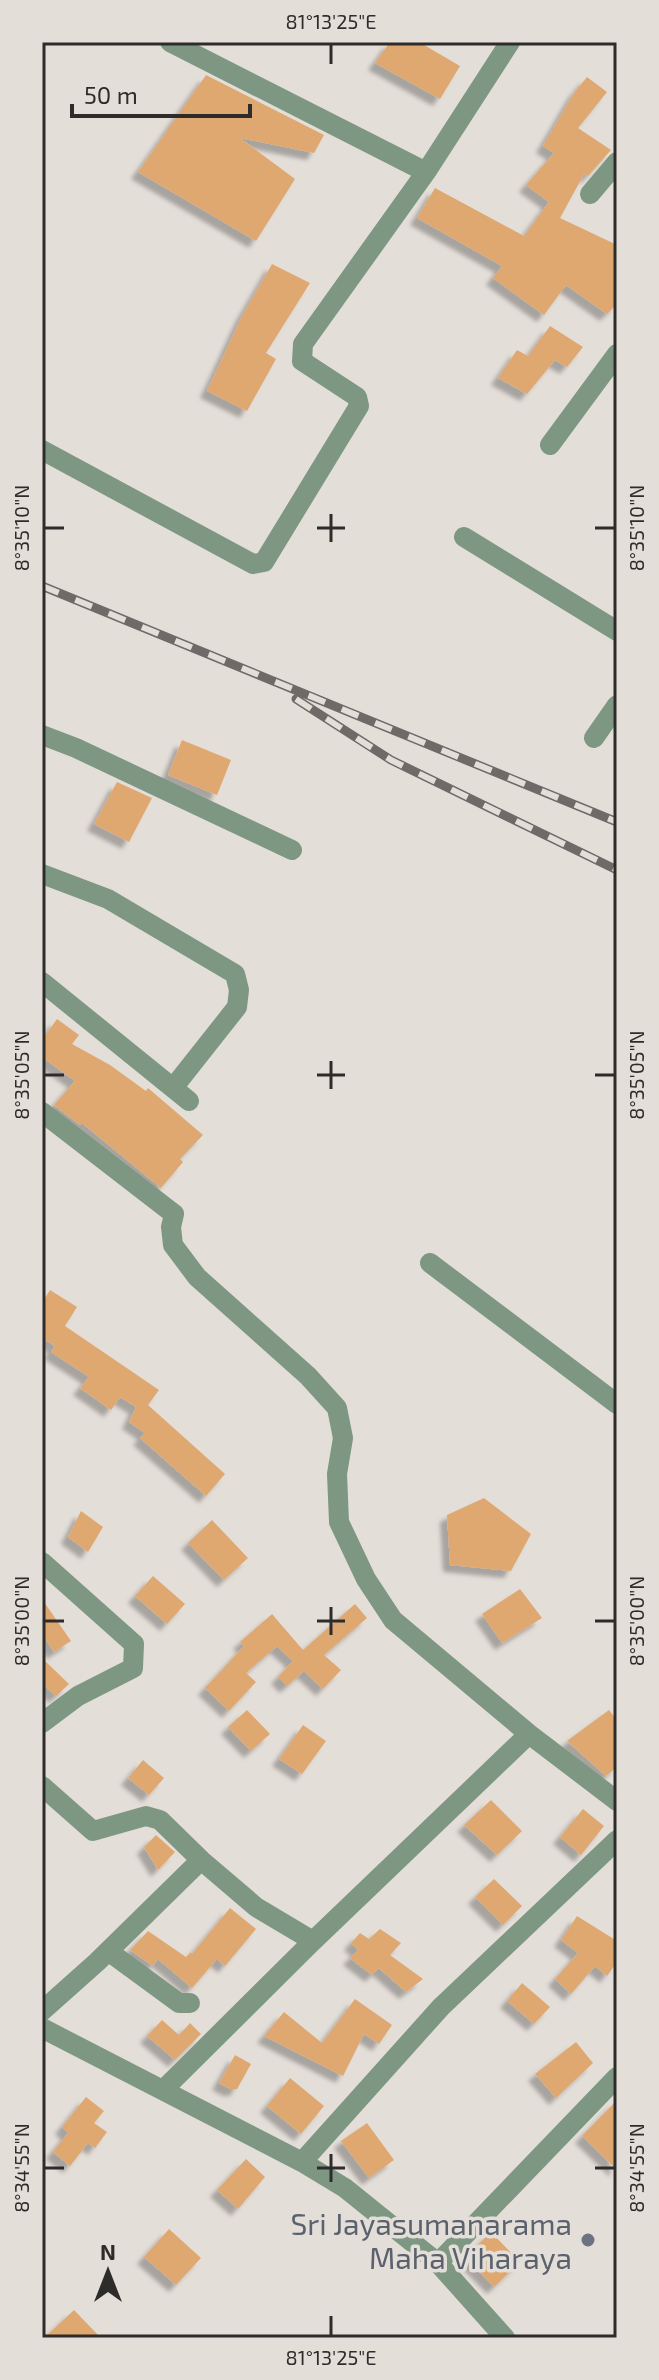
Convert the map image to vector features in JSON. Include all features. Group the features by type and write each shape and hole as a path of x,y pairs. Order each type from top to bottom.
{"street":[{"path":"170,42 426,172"},
{"path":"42,450 253,564 264,562 359,406 357,397 302,361 303,344 426,172 510,42"},
{"path":"590,194 617,162"},
{"path":"550,445 617,354"},
{"path":"464,537 617,631"},
{"path":"594,738 617,705"},
{"path":"42,735 292,850"},
{"path":"42,874 108,899 235,974 239,990 237,1007 181,1094 42,982"},
{"path":"42,1112 174,1214 173,1245 197,1277 308,1376 337,1408 343,1438 337,1474 339,1522 366,1579 393,1620 529,1734 617,1801"},
{"path":"430,1263 617,1404"},
{"path":"42,1562 134,1644 133,1668 78,1696 42,1723"},
{"path":"163,2090 529,1734"},
{"path":"42,1786 93,1831 146,1816 160,1820 256,1907 313,1941"},
{"path":"302,2162 441,2007 617,1840"},
{"path":"42,2011 201,1860"},
{"path":"108,1951 179,2003 190,2003"},
{"path":"42,2028 302,2162 345,2188 438,2263 505,2338"},
{"path":"438,2263 617,2077"}],"building":[{"path":"390,42 419,42 460,66 440,99 375,63"},
{"path":"206,75 324,135 314,153 240,138 295,179 256,241 138,172"},
{"path":"587,77 607,92 578,128 611,150 588,176 584,174 560,218 617,245 617,304 607,314 566,285 544,315 493,278 502,266 417,218 435,188 524,236 549,202 526,185 554,153 543,146"},
{"path":"272,264 310,283 266,353 276,359 247,411 207,391 242,316"},
{"path":"550,326 583,347 567,367 555,360 527,394 498,378 517,350 528,356"},
{"path":"182,740 231,760 217,795 168,775"},
{"path":"117,782 152,798 129,842 94,824"},
{"path":"57,1019 79,1035 72,1044 110,1065 146,1091 148,1088 203,1135 180,1159 183,1162 161,1188 82,1123 80,1125 54,1105 75,1081 42,1057 42,1040"},
{"path":"50,1290 77,1307 65,1326 159,1390 148,1405 225,1474 206,1496 140,1438 145,1433 129,1422 136,1407 120,1397 111,1410 80,1388 89,1377 51,1352 55,1346 42,1338 42,1303"},
{"path":"484,1498 531,1534 511,1571 450,1565 447,1515"},
{"path":"81,1511 103,1527 88,1552 68,1537"},
{"path":"212,1520 248,1558 224,1580 188,1543"},
{"path":"153,1576 185,1604 167,1624 135,1596"},
{"path":"520,1589 542,1618 502,1643 482,1614"},
{"path":"42,1599 71,1641 54,1652 42,1634"},
{"path":"355,1604 367,1618 324,1655 341,1670 323,1689 304,1671 287,1686 278,1677 293,1661 277,1646 246,1673 256,1682 229,1711 205,1688 244,1646 240,1642 272,1614 303,1650"},
{"path":"42,1658 69,1684 56,1696 42,1683"},
{"path":"247,1710 270,1734 251,1751 228,1727"},
{"path":"609,1710 617,1720 617,1767 606,1776 567,1741"},
{"path":"303,1725 326,1741 302,1774 279,1759"},
{"path":"143,1760 164,1778 149,1795 128,1778"},
{"path":"491,1800 522,1831 497,1855 464,1825"},
{"path":"583,1809 604,1826 581,1855 560,1837"},
{"path":"156,1835 175,1852 158,1870 144,1847"},
{"path":"494,1879 522,1906 503,1925 475,1897"},
{"path":"230,1908 256,1929 225,1966 217,1959 192,1988 158,1959 153,1966 130,1950 148,1931 186,1957 192,1954"},
{"path":"577,1916 617,1941 617,1962 607,1976 595,1966 571,1994 555,1979 578,1953 561,1940"},
{"path":"380,1929 401,1943 390,1955 423,1979 406,1992 379,1968 372,1975 350,1958 358,1950 351,1943 360,1933 369,1939"},
{"path":"522,1983 550,2007 534,2024 507,2001"},
{"path":"355,1999 392,2025 379,2044 364,2034 343,2076 264,2036 284,2012 322,2043"},
{"path":"162,2020 179,2035 190,2023 201,2034 175,2060 147,2036"},
{"path":"576,2042 593,2063 556,2098 535,2074"},
{"path":"235,2055 251,2064 237,2089 230,2089 219,2083"},
{"path":"290,2078 324,2106 301,2134 267,2106"},
{"path":"86,2097 104,2111 94,2123 107,2132 95,2148 88,2143 70,2166 53,2152 68,2133 62,2127"},
{"path":"617,2100 617,2170 582,2136"},
{"path":"367,2123 394,2160 369,2178 341,2141"},
{"path":"246,2159 265,2177 238,2209 217,2190"},
{"path":"169,2229 201,2258 176,2285 144,2257"},
{"path":"491,2232 520,2262 494,2287 465,2257"},
{"path":"74,2310 101,2338 44,2338"}],"railway":[{"path":"42,586 617,822"},
{"path":"296,699 391,760 617,870"}],"place":[{"name":"Sri Jayasumanarama Maha Viharaya","path":"588,2240"}]}
